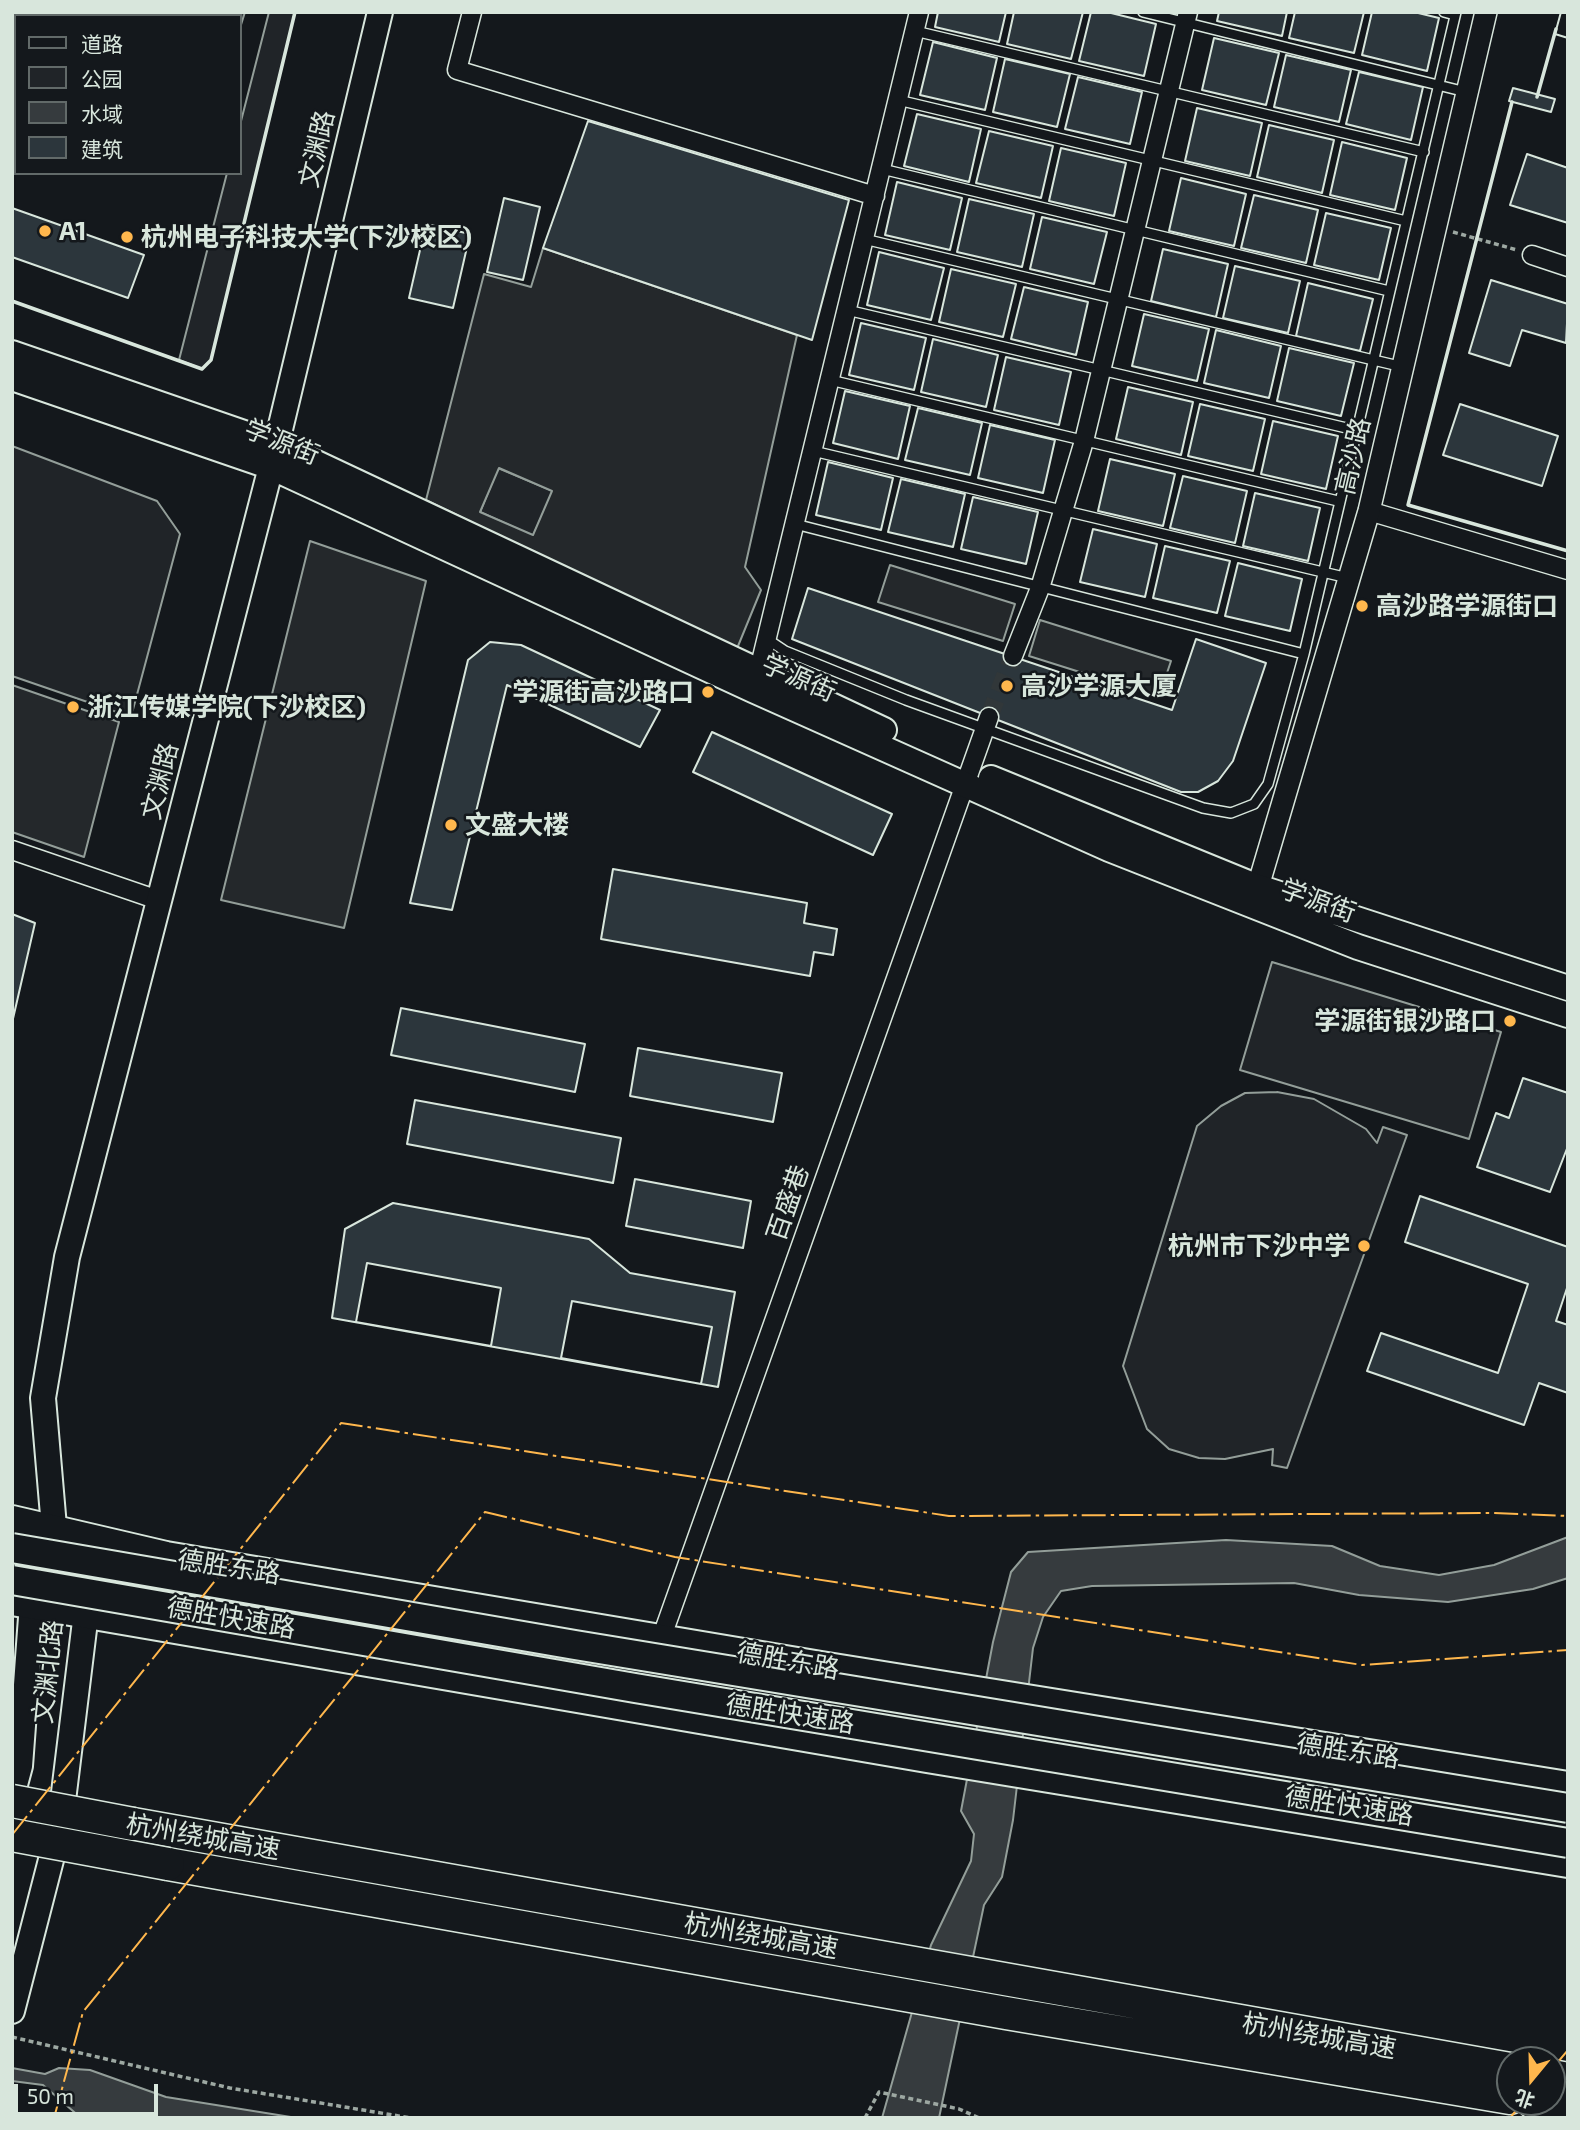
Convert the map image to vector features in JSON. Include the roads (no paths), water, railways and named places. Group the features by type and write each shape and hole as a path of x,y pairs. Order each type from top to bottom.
{"highway":[{"name":"杭州绕城高速","path":"12,1798 133,1824 1496,2067"},
{"name":"杭州绕城高速","path":"12,1835 1006,2013 1496,2096"}],"main road":[{"name":"文渊路","path":"54,1527 43,1398 67,1257 274,456 380,12"},
{"name":"学源街","path":"12,353 274,456 966,777 1109,849 1255,897 1568,988"},
{"name":"学源街","path":"12,378 274,456"},
{"name":"学源街","path":"1255,897 1358,947 1568,1015"},
{"name":"德胜东路","path":"12,1520 54,1527 166,1556 1568,1786"},
{"name":"文渊北路","path":"12,1798 20,1766 22,1603 54,1527"},
{"name":"文渊北路","path":"12,2011 60,1825 86,1613 54,1527"},
{"name":"德胜快速路","path":"12,1548 561,1643 1568,1808"},
{"name":"德胜快速路","path":"12,1580 635,1688 1568,1843"},
{"path":"22,1603 913,1756 1568,1863"}],"street":[{"path":"472,12 457,70 875,196"},
{"path":"756,681 919,12"},
{"name":"高沙路","path":"1255,897 1369,511 1486,12"},
{"path":"1013,656 1040,588 1084,441 1187,18"},
{"path":"1532,255 1568,267"},
{"path":"1369,511 1568,570"},
{"name":"百盛巷","path":"662,1639 987,723"},
{"path":"12,850 160,901"}],"lane":[{"path":"1143,12 1187,18 1467,92"},
{"path":"767,639 785,651 987,723 1202,808 1231,813 1254,804 1268,784 1304,654 1455,14 1444,12"},
{"path":"915,31 1423,152"},
{"path":"898,100 1406,221"},
{"path":"882,169 1389,291"},
{"path":"864,239 1118,302 1403,367"},
{"path":"847,310 1356,430"},
{"path":"830,380 1338,501"},
{"path":"813,452 1349,578"},
{"path":"795,524 1304,654"}],"water":[{"path":"245,12 242,22 242,14 181,14"},
{"path":"1568,1537 1568,1578 1533,1589 1448,1602 1359,1595 1294,1583 1092,1586 1061,1591 1043,1617 1033,1648 1013,1820 1002,1877 984,1905 939,2118 882,2118 931,1945 971,1861 974,1834 961,1811 993,1642 1011,1572 1028,1552 1226,1540 1332,1546 1380,1566 1439,1575 1494,1565"},
{"path":"12,2068 45,2074 59,2068 90,2070 166,2097 297,2118 81,2118 43,2085 12,2081"}],"tunnel":[{"path":"989,717 1013,656"}],"place":[{"name":"A1","path":"45,231"},
{"name":"杭州电子科技大学(下沙校区)","path":"127,237"},
{"name":"高沙路学源街口","path":"1362,606"},
{"name":"高沙学源大厦","path":"1007,686"},
{"name":"学源街高沙路口","path":"708,692"},
{"name":"浙江传媒学院(下沙校区)","path":"73,707"},
{"name":"文盛大楼","path":"451,825"},
{"name":"学源街银沙路口","path":"1510,1021"},
{"name":"杭州市下沙中学","path":"1364,1246"}]}
